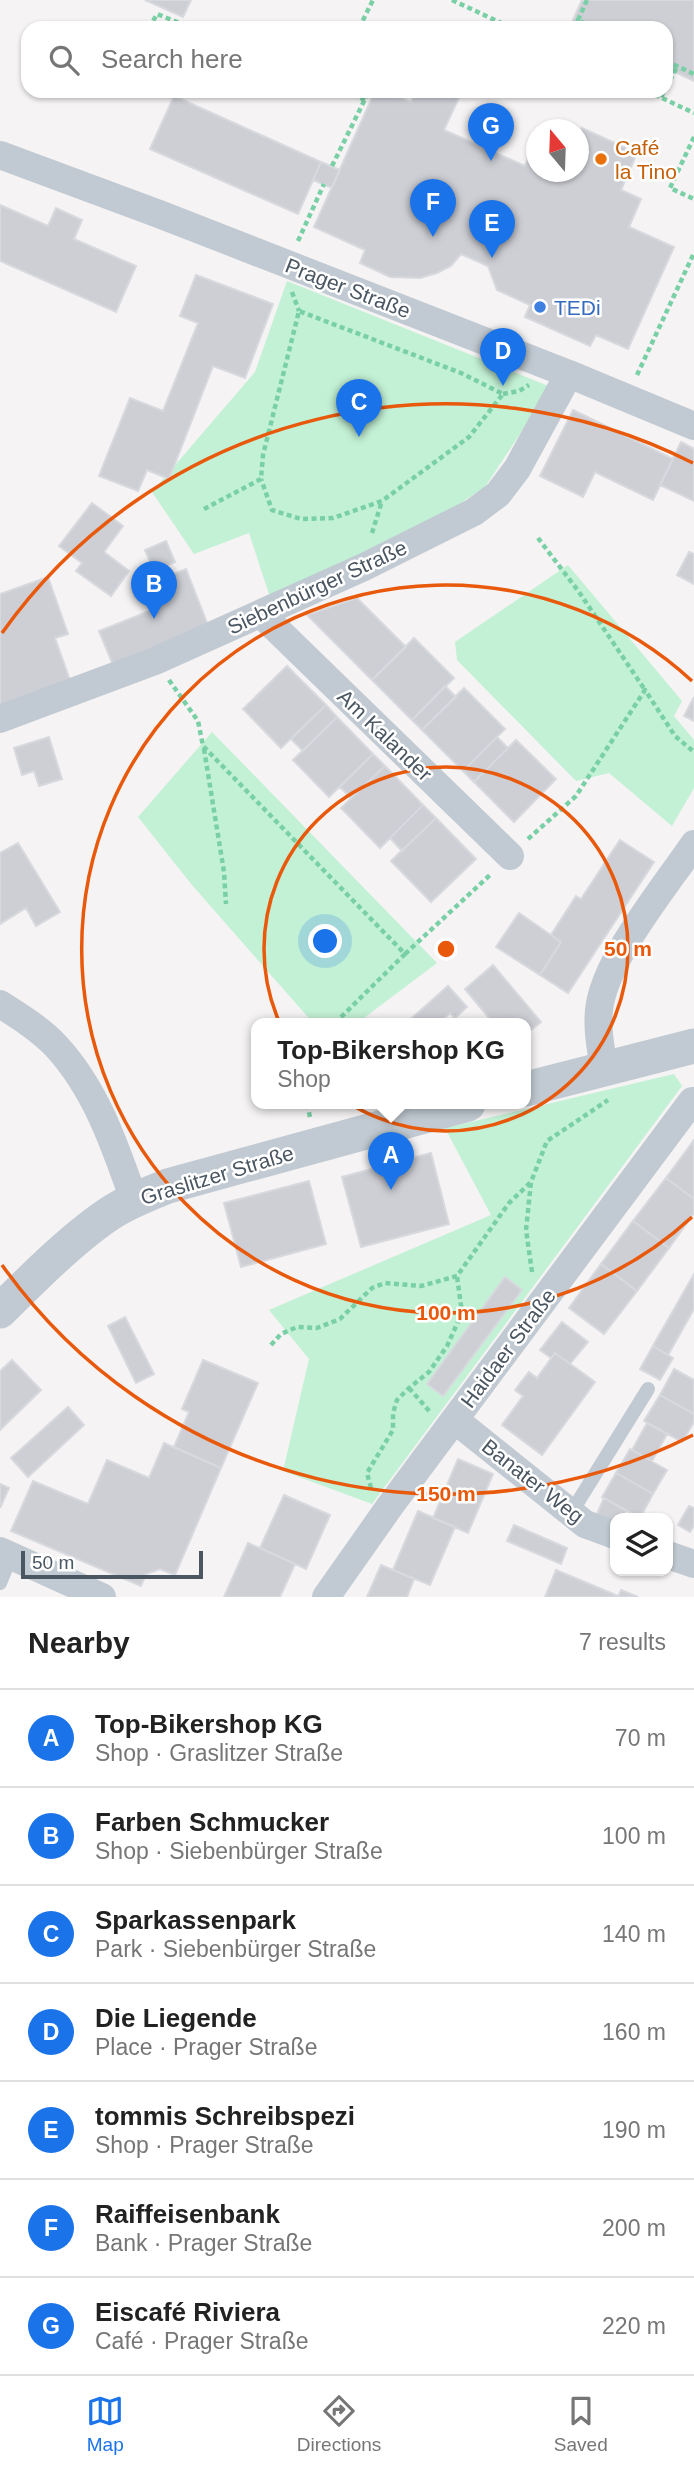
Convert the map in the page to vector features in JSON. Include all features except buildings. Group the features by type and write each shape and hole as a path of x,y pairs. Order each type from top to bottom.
{"street":[{"name":"Prager Straße","path":"0,155 288,264 694,426"},
{"name":"Siebenbürger Straße","path":"0,719 155,661 431,535 474,512 498,494 517,469 569,374"},
{"name":"Am Kalander","path":"261,614 510,856"},
{"path":"604,1069 597,1033 599,1007 608,979 624,947 694,844"},
{"path":"0,1004 55,1045 76,1071 110,1132 134,1200"},
{"path":"531,1088 694,1046"},
{"name":"Haidaer Straße","path":"326,1597 390,1506 692,1101"},
{"name":"Graslitzer Straße","path":"0,1311 88,1229 134,1200 167,1186 450,1109"},
{"name":"Banater Weg","path":"454,1420 585,1524 610,1533"},
{"path":"6,1554 102,1597"},
{"path":"673,1557 694,1564"}],"lane":[{"path":"571,1513 648,1389"},
{"path":"0,1583 6,1554"}],"path":[{"path":"362,21 373,0"},
{"path":"452,0 497,21"},
{"path":"580,21 578,20 587,0"},
{"path":"152,21 156,14 174,21"},
{"path":"673,64 694,74"},
{"path":"673,74 677,66"},
{"path":"332,166 365,100 361,98"},
{"path":"663,98 694,113"},
{"path":"694,137 670,188 694,198"},
{"path":"288,264 324,184"},
{"path":"626,397 694,253"},
{"path":"299,311 461,373 503,394 469,437 393,493 382,500 333,518 300,519 272,510 261,479 263,456 299,311"},
{"path":"204,509 261,479"},
{"path":"538,538 579,592 675,736 694,752"},
{"path":"155,661 198,721 224,872 226,904"},
{"path":"340,1018 405,954 576,796 645,690"},
{"path":"203,746 405,954"},
{"path":"546,1297 532,1272 526,1230 531,1182 547,1141 596,1109"},
{"path":"271,1345 281,1335 298,1327 317,1328 340,1319 372,1288 385,1283 421,1286 457,1276 509,1203 531,1182"},
{"path":"390,1506 370,1488 367,1473 393,1430 393,1413 397,1400 429,1372 447,1346 462,1313 457,1276"}],"green space":[{"path":"287,281 551,387 485,487 423,528 270,597 249,533 194,554 152,492 255,372"},
{"path":"568,565 682,701 674,716 694,740 694,788 672,826 609,773 576,781 457,660 455,642"},
{"path":"212,732 437,963 364,1018 309,1018 192,885 138,817"},
{"path":"674,1074 682,1086 372,1504 283,1471 309,1359 269,1310 491,1215 445,1128"}],"place":[{"name":"Café la Tino","path":"601,159"},
{"name":"Eiscafé Riviera","path":"491,161"},
{"name":"Raiffeisenbank","path":"433,237"},
{"name":"tommis Schreibspezi","path":"492,258"},
{"name":"TEDi","path":"540,307"},
{"name":"Die Liegende","path":"503,386"},
{"name":"Sparkassenpark","path":"359,437"},
{"name":"Farben Schmucker","path":"154,619"},
{"name":"Top-Bikershop KG","path":"391,1190"}]}
